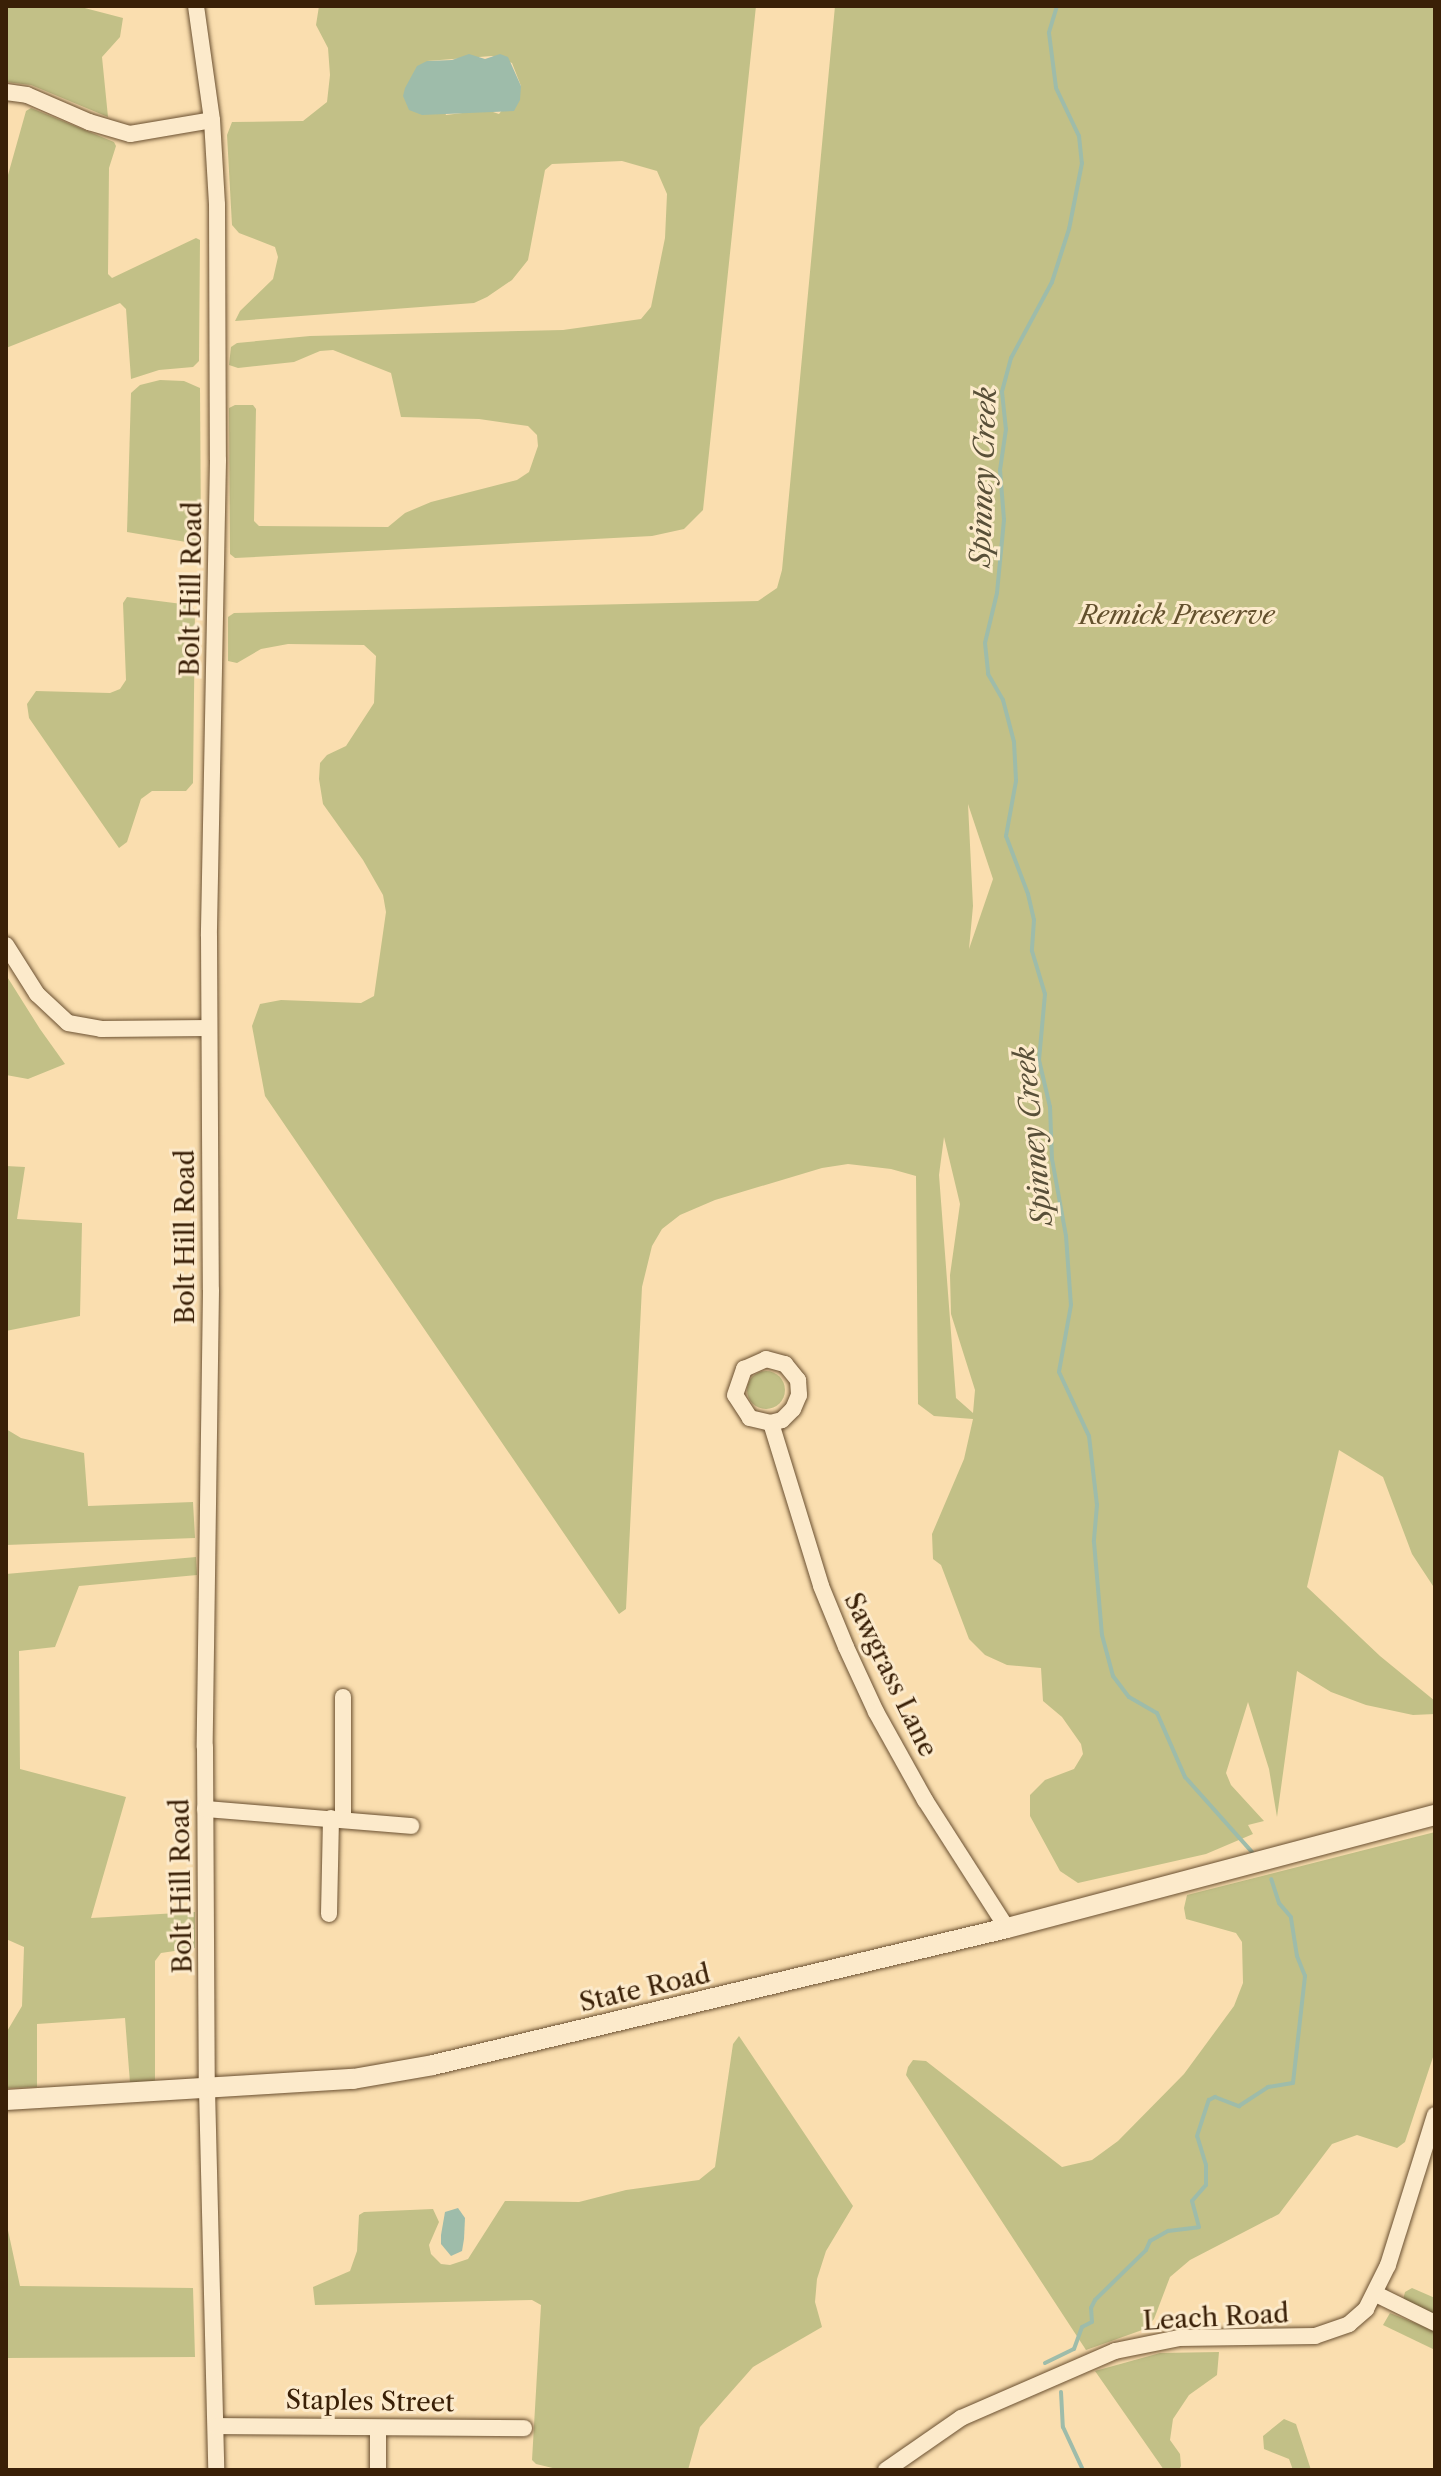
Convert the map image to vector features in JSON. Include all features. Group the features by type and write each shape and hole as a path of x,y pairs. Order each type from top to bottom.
{"street":[{"name":"Bolt Hill Road","path":"196,6 212,120 217,205 218,460 209,1028 211,1290 205,1809 207,2089 216,2470"},
{"path":"6,92 27,95 89,122 130,134 212,120"},
{"path":"6,945 37,994 51,1011 68,1023 101,1029 209,1028"},
{"name":"Sawgrass Lane","path":"771,1423 821,1586 859,1676 925,1800 1007,1928"},
{"path":"329,1914 343,1697"},
{"path":"205,1809 411,1826"},
{"name":"State Road","path":"6,2100 353,2079 433,2065 1007,1928 1435,1815"},
{"name":"Leach Road","path":"886,2470 961,2418 1115,2351 1179,2338 1315,2336 1349,2324 1366,2309 1376,2294 1435,2115"},
{"path":"1376,2294 1435,2323"},
{"name":"Staples Street","path":"216,2426 524,2428"},
{"path":"378,2428 378,2470"}],"green space":[{"path":"6,6 77,6 123,18 120,37 102,57 108,117 31,85 6,82"},
{"path":"319,6 756,6 703,510 684,529 652,536 235,558 230,554 229,408 235,405 253,405 256,409 254,521 259,526 388,527 405,513 431,502 517,480 529,472 538,446 537,435 528,426 479,419 401,417 391,373 333,350 320,351 294,362 238,368 229,365 231,347 237,343 310,336 563,330 641,319 651,307 665,238 667,194 657,171 622,161 552,164 545,170 528,260 512,280 487,297 474,303 235,321 240,311 273,279 278,257 275,247 239,233 232,225 227,135 232,122 303,121 327,102 330,75 328,48 316,25","holes":["492,56 512,63 521,86 499,114 487,110 446,115 427,61"]},
{"name":"Remick Preserve","path":"835,6 1435,6 1435,1589 1412,1554 1383,1477 1339,1450 1307,1587 1380,1656 1435,1701 1435,1714 1413,1715 1366,1705 1331,1692 1297,1671 1277,1817 1269,1769 1248,1702 1226,1773 1231,1785 1264,1821 1248,1825 1253,1834 1206,1854 1078,1883 1060,1871 1030,1816 1030,1795 1045,1780 1074,1769 1083,1754 1081,1744 1062,1717 1043,1701 1041,1668 1007,1665 985,1655 969,1639 941,1565 933,1559 932,1534 964,1459 973,1419 934,1416 918,1404 916,1176 891,1169 848,1164 822,1168 715,1200 680,1215 662,1229 652,1246 642,1287 626,1609 619,1614 265,1096 252,1026 260,1004 281,1000 361,1003 374,996 386,912 383,895 363,860 323,804 319,779 320,763 327,755 346,746 374,703 376,656 364,645 288,644 261,649 237,663 228,661 228,617 234,613 758,601 777,588 782,570","holes":["968,804 993,879 969,949 973,906","944,1137 960,1204 950,1275 951,1314 975,1390 973,1413 956,1398 939,1175"]},
{"path":"31,108 114,142 116,146 109,168 108,274 112,278 196,238 200,240 199,361 193,367 159,370 131,379 126,309 120,303 6,348 6,182 26,111"},
{"path":"160,380 184,381 200,388 201,540 192,543 127,532 131,393 140,385"},
{"path":"127,597 190,605 195,610 193,783 186,791 152,791 141,799 127,842 119,848 29,718 27,704 36,691 110,693 120,689 126,680 123,603"},
{"path":"6,975 65,1064 28,1079 6,1075"},
{"path":"6,1166 25,1167 17,1219 82,1223 80,1316 6,1331"},
{"path":"766,1371 780,1376 785,1390 780,1404 766,1409 752,1404 747,1390 752,1376"},
{"path":"6,1429 21,1438 84,1453 88,1506 193,1502 195,1538 6,1545"},
{"path":"196,1557 197,1575 79,1586 55,1647 19,1651 20,1769 126,1797 91,1918 195,1912 195,1948 161,1953 155,1961 155,2081 130,2083 125,2018 37,2024 37,2087 6,2088 6,2033 22,2006 24,1947 6,1939 6,1574"},
{"path":"1435,1832 1435,2051 1405,2142 1397,2148 1357,2135 1332,2144 1279,2214 1190,2260 1170,2277 1154,2319 1145,2329 1086,2350 906,2075 908,2067 913,2060 926,2061 1062,2167 1092,2160 1118,2141 1184,2074 1234,2006 1243,1983 1242,1942 1236,1933 1186,1919 1184,1908 1187,1895"},
{"path":"739,2036 853,2206 826,2251 817,2279 815,2302 822,2327 753,2367 700,2427 688,2470 561,2470 536,2464 532,2460 541,2305 532,2300 315,2305 313,2287 350,2271 357,2251 359,2215 364,2212 433,2209 439,2222 429,2245 431,2254 441,2264 450,2265 468,2259 505,2201 579,2202 626,2190 699,2180 715,2167 733,2044"},
{"path":"6,2221 20,2286 193,2288 195,2357 6,2358"},
{"path":"1412,2288 1435,2298 1435,2318 1402,2304 1405,2292"},
{"path":"1390,2313 1435,2331 1435,2350 1383,2325"},
{"path":"1219,2352 1217,2375 1189,2395 1173,2419 1170,2440 1180,2454 1181,2466 1179,2470 1164,2470 1095,2371 1160,2353"},
{"path":"1284,2419 1296,2424 1311,2470 1293,2470 1289,2459 1264,2449 1263,2436"}],"shaded area":[{"path":"469,54 485,59 500,54 508,57 521,86 520,100 514,111 422,115 409,110 403,96 417,66 427,61 452,60"},
{"path":"458,2208 465,2218 464,2239 462,2251 451,2256 441,2244 441,2235 445,2212"}],"waterway":[{"name":"Spinney Creek","path":"1057,6 1049,33 1056,88 1079,136 1082,163 1069,229 1052,282 1011,358 1002,392 1006,429 1000,470 1004,520 997,593 985,643 988,674 1003,700 1014,742 1016,781 1006,836 1028,894 1034,920 1032,951 1045,994 1039,1060 1050,1107 1052,1159 1066,1236 1071,1305 1059,1372 1089,1436 1097,1505 1094,1542 1102,1635 1113,1676 1129,1697 1157,1713 1185,1777 1252,1852"},
{"name":"Spinney Creek","path":"1045,2363 1074,2349 1082,2327 1092,2322 1091,2308 1095,2300 1146,2250 1150,2241 1168,2231 1199,2227 1192,2201 1206,2185 1206,2165 1197,2136 1209,2100 1215,2097 1239,2106 1268,2087 1293,2083 1305,1976 1297,1956 1291,1917 1279,1903 1271,1879"},
{"name":"Spinney Creek","path":"1061,2392 1063,2427 1083,2470"}]}
